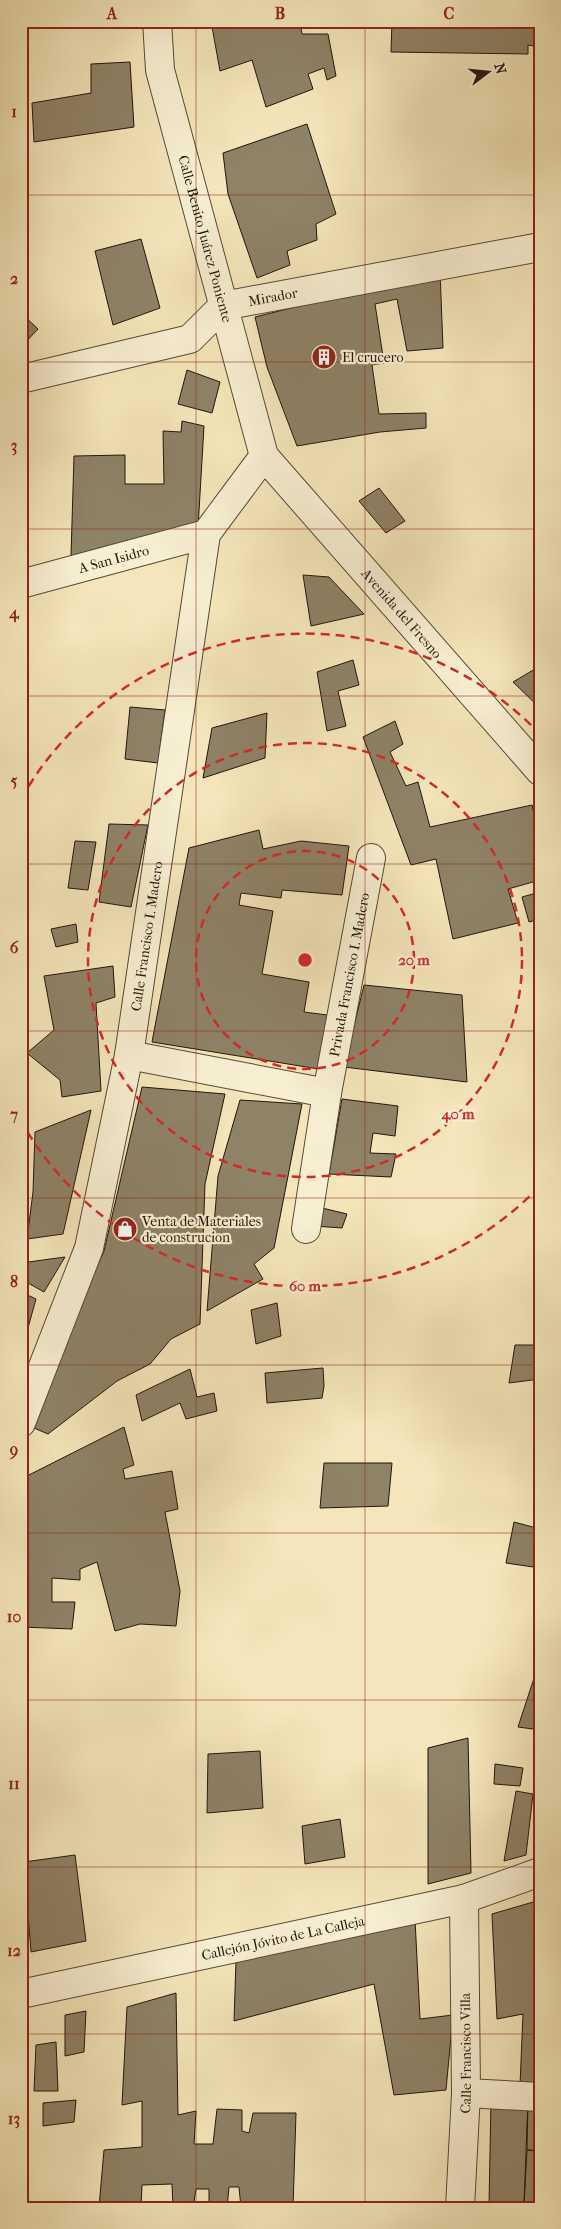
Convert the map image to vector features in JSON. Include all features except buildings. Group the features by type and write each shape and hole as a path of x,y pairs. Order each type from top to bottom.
{"street":[{"name":"Calle Benito Juárez Poniente","path":"156,21 160,70 264,456"},
{"name":"Mirador","path":"224,306 540,247"},
{"path":"21,378 190,339 224,306"},
{"name":"Calle Francisco I. Madero","path":"21,1423 89,1248 129,1055 206,534 264,456"},
{"name":"Avenida del Fresno","path":"264,456 540,771"},
{"name":"A San Isidro","path":"21,584 206,534"},
{"name":"Privada Francisco I. Madero","path":"306,1229 327,1093 370,858"},
{"path":"129,1055 327,1093"},
{"name":"Callejón Jóvito de La Calleja","path":"21,1994 464,1899 540,1872"},
{"name":"Calle Francisco Villa","path":"460,2208 466,2092 464,1899"},
{"path":"466,2092 540,2097"}],"place":[{"name":"El crucero","path":"324,357"},
{"name":"Venta de Materiales de construcion","path":"125,1229"}]}
